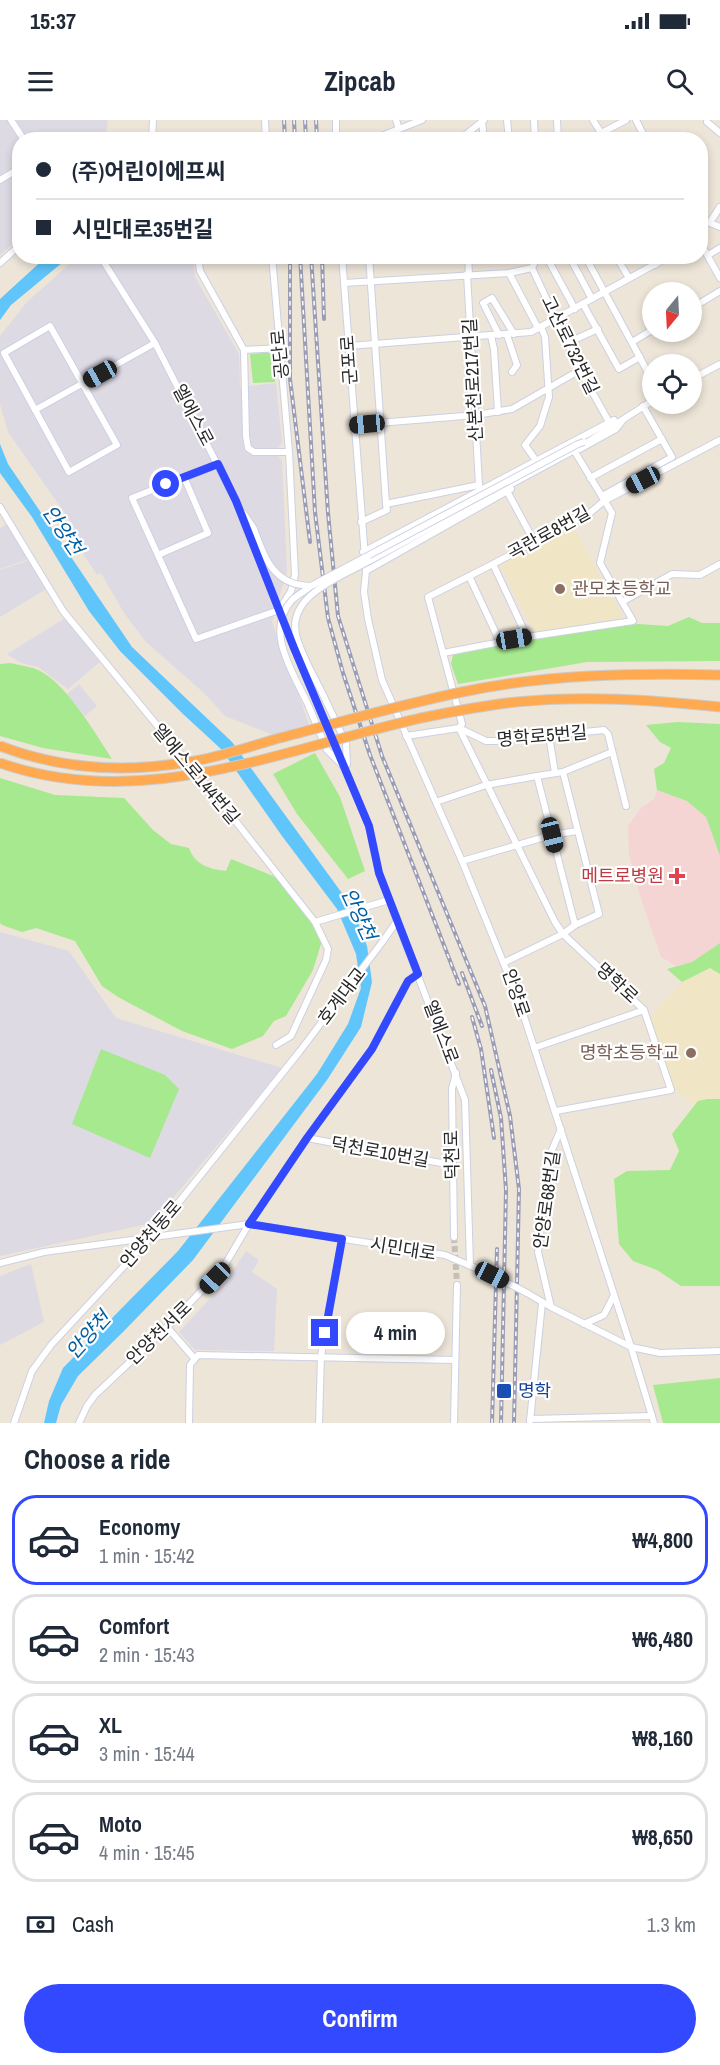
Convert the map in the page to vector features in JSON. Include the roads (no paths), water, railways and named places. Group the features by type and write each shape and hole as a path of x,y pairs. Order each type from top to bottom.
{"highway":[{"path":"0,746 44,760 77,765 141,768 190,762 453,694 522,682 573,676 654,673 720,675"},
{"path":"0,763 61,779 149,782 204,773 424,717 515,702 582,699 657,701 720,707"}],"street":[{"path":"396,120 399,129"},
{"path":"391,132 422,120"},
{"path":"593,120 601,132 626,120"},
{"path":"469,132 483,121"},
{"path":"707,122 720,133"},
{"path":"720,207 710,222 720,227"},
{"path":"720,248 708,255 720,278"},
{"path":"0,263 12,252"},
{"name":"엘에스로","path":"105,264 155,343 236,501 369,826 379,873 465,1100 470,1265"},
{"path":"199,264 200,271 244,350 280,348"},
{"name":"공단로","path":"273,264 289,452 295,575 291,591 279,610"},
{"name":"군포로","path":"343,264 366,572"},
{"path":"361,522 387,510 370,264"},
{"name":"산본천로217번길","path":"468,264 481,488"},
{"path":"344,283 509,273 532,268 534,264"},
{"path":"550,264 574,309"},
{"path":"572,264 592,299"},
{"path":"589,264 642,361"},
{"path":"621,264 629,278"},
{"path":"348,346 531,332 655,265"},
{"name":"고산로732번길","path":"532,268 580,370 609,422"},
{"path":"509,273 545,337 549,397 540,426 525,444 537,462"},
{"path":"702,302 720,291"},
{"path":"499,335 483,303 492,298 511,334 517,365 512,372"},
{"path":"583,304 619,369 640,357"},
{"path":"50,326 117,445 69,472 35,410 4,353 50,326"},
{"path":"567,343 597,329"},
{"path":"490,336 494,349 498,411"},
{"path":"632,342 642,336"},
{"path":"35,410 155,343"},
{"name":"공단로","path":"244,350 248,448 254,452 289,452"},
{"path":"702,374 720,364"},
{"path":"354,425 476,415 512,409 580,370"},
{"path":"347,771 345,743 297,637 295,620 301,605 315,591 569,452 642,407"},
{"path":"575,452 603,498 672,457 648,414"},
{"path":"363,552 481,488 537,462 609,422 628,415"},
{"path":"366,572 616,429 628,415"},
{"path":"590,478 662,439"},
{"name":"곡란로8번길","path":"443,653 428,597 591,512 603,498 720,440"},
{"path":"347,771 327,750 281,647 279,630 284,613 293,600 311,586 584,442"},
{"path":"218,464 132,498 196,639 279,610"},
{"path":"158,555 208,533 184,477"},
{"path":"386,504 481,488"},
{"path":"507,491 535,543"},
{"name":"곡란로8번길","path":"527,637 633,621 600,563 612,513 603,498"},
{"path":"236,501 254,529 269,565 278,575 293,584 311,586"},
{"name":"엘에스로144번길","path":"0,507 63,611 317,921 328,949 326,960 291,1036 276,1045"},
{"path":"443,653 527,637 493,564"},
{"path":"622,602 672,574 700,575 720,564"},
{"name":"안양로","path":"366,572 364,592 368,620 382,680 505,962 556,1111 653,1420"},
{"path":"469,576 500,642"},
{"name":"명학로","path":"443,653 462,724 459,728 555,922 644,1010 671,1090 556,1111"},
{"path":"406,736 459,728"},
{"name":"명학로5번길","path":"459,728 486,741 603,730 608,734 626,806"},
{"path":"549,736 555,773"},
{"name":"명학로5번길","path":"486,785 563,772 612,752"},
{"path":"505,962 598,914 563,772"},
{"path":"537,776 575,925"},
{"path":"436,802 486,785"},
{"path":"462,861 552,835 577,831"},
{"path":"317,921 389,900"},
{"name":"호계대교","path":"300,1051 397,921"},
{"name":"안양천서로","path":"79,1423 95,1395 167,1328 219,1273 307,1138 372,1049 408,981 418,974"},
{"path":"534,1048 644,1010"},
{"name":"안양천동로","path":"14,1423 32,1371 51,1345 151,1237 300,1051"},
{"name":"덕천로","path":"454,1237 452,1089 456,1072"},
{"name":"안양로68번길","path":"551,1307 538,1252 549,1157 561,1128"},
{"name":"덕천로10번길","path":"307,1138 452,1165"},
{"name":"시민대로","path":"151,1237 249,1224 446,1255 492,1275 542,1303"},
{"path":"0,1263 44,1252 151,1237"},
{"path":"319,1423 321,1356 342,1239"},
{"path":"454,1423 457,1285"},
{"path":"584,1324 604,1315 614,1294"},
{"path":"653,1420 530,1421 542,1303 631,1347 660,1353 720,1351"},
{"path":"167,1328 194,1358"},
{"path":"189,1423 190,1365 198,1355 455,1360"}],"water":[{"path":"38,264 61,264 11,305 0,320 0,299"},
{"path":"0,444 8,464 132,647 232,742 352,907 367,946 372,982 361,1027 327,1080 193,1260 78,1376 61,1405 56,1423 44,1423 49,1401 63,1368 178,1251 317,1074 348,1024 361,988 356,954 337,909 221,749 120,651 89,611 32,517 0,473"}],"tunnel":[{"path":"454,1237 457,1285"}],"railway":[{"path":"284,120 285,132"},
{"path":"294,120 295,132"},
{"path":"305,120 306,132"},
{"path":"316,120 317,132"},
{"path":"290,264 290,379 310,542"},
{"path":"300,264 315,512 328,618 370,755 459,984"},
{"path":"312,264 328,513 338,616 382,756 485,1006 510,1116 519,1189 514,1423"},
{"path":"322,264 324,319"},
{"path":"462,973 482,1026"},
{"path":"472,1017 481,1049 494,1138"},
{"path":"491,1070 501,1118 506,1190 501,1423"},
{"path":"492,1423 497,1249"}],"place":[{"name":"관모초등학교","path":"560,589"},
{"name":"메트로병원","path":"677,876"},
{"name":"명학초등학교","path":"691,1053"},
{"name":"명학","path":"504,1391"}],"water label":[{"name":"안양천","path":"63,530"},
{"name":"안양천","path":"359,914"},
{"name":"안양천","path":"88,1335"}]}
